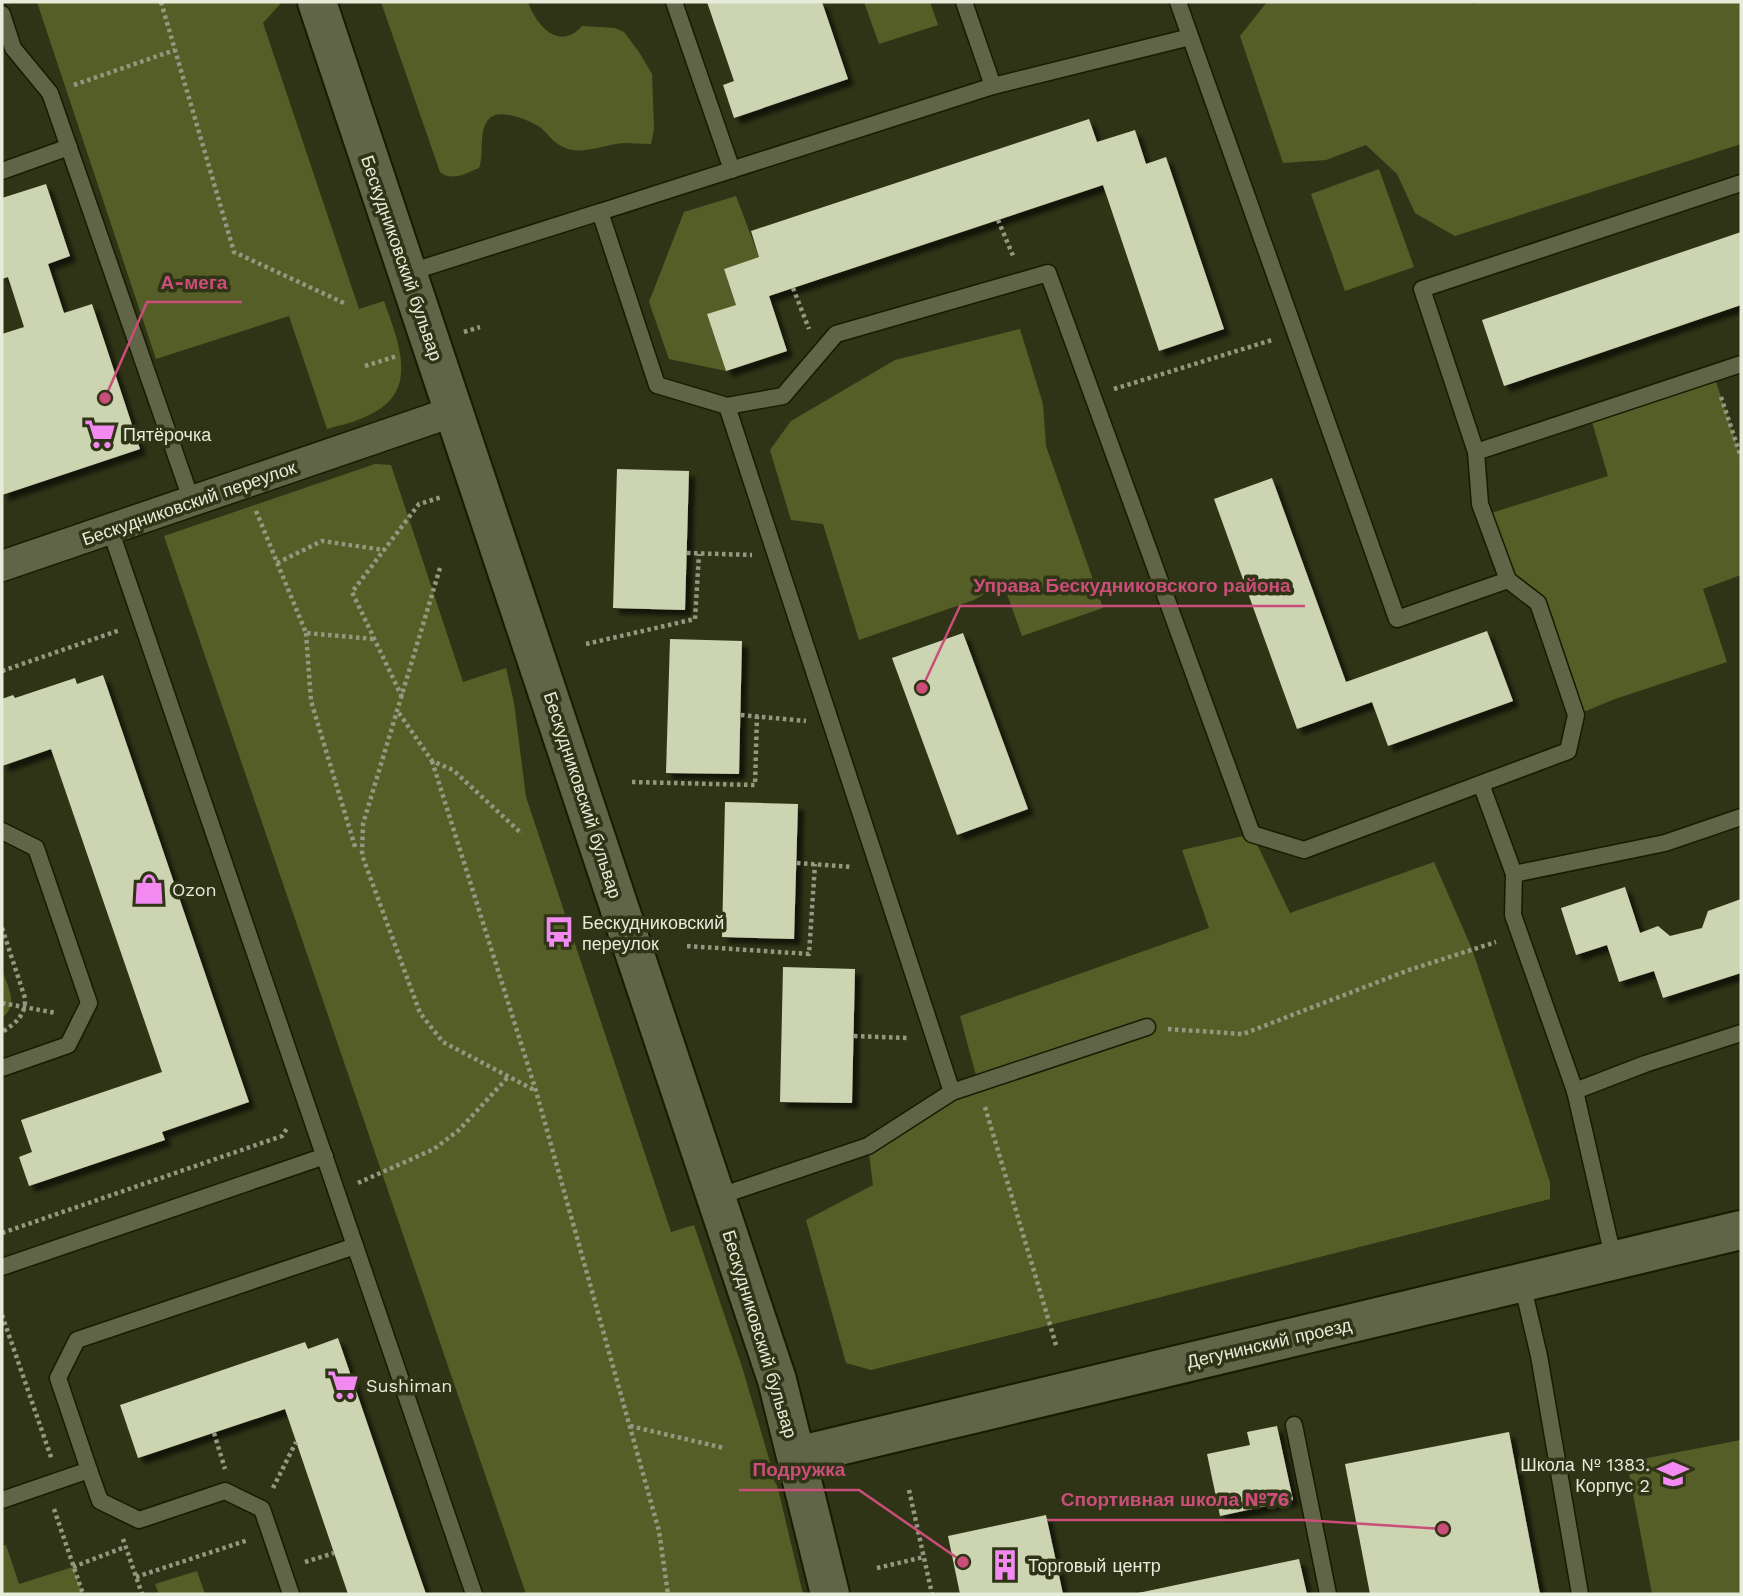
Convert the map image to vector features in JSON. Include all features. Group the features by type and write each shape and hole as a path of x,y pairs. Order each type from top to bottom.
{"street":[{"name":"Бескудниковский бульвар","path":"317,2 777,1380 830,1594"},
{"name":"Бескудниковский переулок","path":"2,566 455,411"},
{"name":"Дегунинский проезд","path":"797,1456 1741,1230"}],"lane":[{"path":"674,2 732,170"},
{"path":"964,2 993,86"},
{"path":"1178,2 1397,618 1508,580"},
{"path":"2,14 7,49 50,93 192,502"},
{"path":"407,273 993,86 1190,37"},
{"path":"2,171 69,147"},
{"path":"600,212 657,385 727,406 783,396 836,334 1048,274 1252,834 1304,850 1567,751 1576,715 1538,603 1508,580 1480,504 1476,452 1422,289 1741,183"},
{"path":"1476,452 1741,364"},
{"path":"727,406 952,1092"},
{"path":"110,529 474,1594"},
{"path":"1481,784 1514,874 1513,915 1575,1091 1614,1261"},
{"path":"1514,874 1665,843 1741,817"},
{"path":"2,831 36,848 89,1003 68,1045 2,1068"},
{"path":"717,1197 868,1146 952,1092 1146,1027"},
{"path":"1575,1091 1644,1064 1741,1033"},
{"path":"2,1267 326,1156"},
{"path":"291,1594 262,1509 225,1490 139,1520 100,1501 58,1378 77,1340 355,1246"},
{"path":"1522,1283 1539,1356 1580,1594"},
{"path":"1294,1425 1328,1594"},
{"path":"3,1494 53,1483 89,1470"}],"path":[{"path":"161,2 234,252 344,303"},
{"path":"50,93 175,50"},
{"path":"998,220 1024,280"},
{"path":"793,288 819,354"},
{"path":"460,334 480,327"},
{"path":"1093,396 1296,332"},
{"path":"365,366 397,356"},
{"path":"1713,373 1741,457"},
{"path":"403,698 352,592 419,505 442,497"},
{"path":"256,510 306,633 311,701 356,850"},
{"path":"277,562 322,541 384,550"},
{"path":"687,553 776,556"},
{"path":"586,644 695,619 699,554"},
{"path":"440,568 363,824 362,855 420,1013 443,1042 536,1091"},
{"path":"2,671 126,629 141,618"},
{"path":"306,633 374,639"},
{"path":"398,713 432,761 536,1091 659,1531 668,1594"},
{"path":"741,715 831,723"},
{"path":"632,782 755,785 757,716"},
{"path":"432,761 453,769 522,834"},
{"path":"797,863 879,869"},
{"path":"687,947 809,954 816,864"},
{"path":"2,929 25,998 24,1009 13,1025 2,1032"},
{"path":"1146,1027 1243,1034 1409,970 1520,934"},
{"path":"2,1003 24,1009 82,1016"},
{"path":"853,1036 935,1039"},
{"path":"338,1192 434,1149 459,1130 509,1076"},
{"path":"978,1083 1056,1345"},
{"path":"2,1233 282,1136 292,1121"},
{"path":"2,1315 53,1483 73,1567 83,1594"},
{"path":"629,1426 724,1448"},
{"path":"214,1433 227,1474 225,1490"},
{"path":"262,1509 296,1442"},
{"path":"909,1490 932,1594"},
{"path":"112,1506 142,1594"},
{"path":"136,1577 270,1533"},
{"path":"73,1567 125,1547"},
{"path":"877,1568 924,1557"}],"green space":[{"path":"37,2 282,2 263,23 359,309 384,301 395,333 401,364 400,379 395,393 385,405 359,420 327,429 289,316 156,359"},
{"path":"381,2 528,2 543,27 557,36 573,33 582,26 615,28 624,32 652,74 654,129 651,144 624,143 584,150 569,149 558,144 531,122 502,114 491,117 484,128 479,168 459,176 445,175 440,172"},
{"path":"864,2 930,2 938,25 879,44"},
{"path":"1267,2 1741,2 1741,144 1455,236 1415,213 1397,174 1366,145 1326,160 1283,163 1240,36"},
{"path":"1379,169 1414,267 1345,291 1311,194"},
{"path":"736,196 759,257 724,269 736,305 707,314 726,371 669,359 649,302 684,212"},
{"path":"1020,329 1043,404 1046,446 1103,608 1022,636 1003,583 974,600 859,640 823,524 791,520 770,450 791,421 895,360"},
{"path":"1713,373 1741,457 1741,575 1703,589 1727,662 1615,699 1576,715 1538,604 1508,580 1485,515 1608,476 1590,415"},
{"path":"375,464 391,465 463,682 506,668 514,703 526,797 671,1232 694,1225 743,1370 779,1493 803,1594 526,1594 164,536"},
{"path":"1252,834 1290,913 1434,862 1472,949 1550,1182 1550,1199 871,1370 846,1363 806,1220 873,1185 868,1146 978,1083 960,1016 1209,928 1182,850"},
{"path":"2,970 11,1002 2,1018"},
{"path":"1741,1440 1741,1594 1652,1594 1627,1462"},
{"path":"6,1545 19,1584 73,1567 83,1594 2,1594 2,1546"},
{"path":"197,1571 205,1594 159,1594 155,1584"}],"building":[{"path":"707,2 822,2 848,79 734,118 723,85 734,81"},
{"path":"1089,119 1097,142 1135,130 1146,164 1166,157 1224,329 1159,351 1103,185 769,296 787,351 726,371 707,314 736,305 724,269 759,257 751,231"},
{"path":"46,184 70,256 48,264 64,313 92,304 140,449 2,495 2,334 24,327 8,277 2,279 2,198"},
{"path":"1741,232 1741,305 1504,386 1482,320"},
{"path":"617,469 689,471 685,610 613,608"},
{"path":"1272,478 1346,682 1487,631 1513,701 1388,746 1372,702 1297,729 1214,499"},
{"path":"963,633 1028,809 957,835 892,658"},
{"path":"670,639 742,641 739,774 666,773"},
{"path":"103,675 249,1102 162,1132 165,1140 29,1186 19,1157 32,1152 21,1120 162,1072 51,749 2,766 2,699 13,695 15,698 75,678 77,684"},
{"path":"725,802 798,804 794,939 722,937"},
{"path":"1625,887 1640,933 1658,926 1670,936 1702,928 1708,911 1741,899 1741,973 1663,998 1654,971 1619,982 1607,945 1576,955 1561,908"},
{"path":"783,967 855,969 852,1103 780,1102"},
{"path":"338,1338 426,1594 348,1594 285,1409 138,1458 120,1405 305,1342 308,1349"},
{"path":"1277,1426 1293,1500 1220,1516 1207,1454 1250,1445 1247,1432"},
{"path":"1509,1432 1540,1594 1370,1594 1345,1464"},
{"name":"Торговый центр","path":"1046,1515 1063,1594 960,1594 948,1536"},
{"name":"Торговый центр","path":"1299,1559 1307,1594 1138,1594 1138,1593"}],"place":[{"name":"А-мега","path":"105,398"},
{"name":"Пятёрочка","path":"100,434"},
{"name":"Управа Бескудниковского района","path":"922,688"},
{"name":"Ozon","path":"149,889"},
{"name":"Бескудниковский переулок","path":"559,932"},
{"name":"Sushiman","path":"343,1385"},
{"name":"Школа № 1383. Корпус 2","path":"1673,1474"},
{"name":"Спортивная школа №76","path":"1443,1529"},
{"name":"Подружка","path":"963,1562"},
{"name":"Торговый центр","path":"1005,1565"}]}
